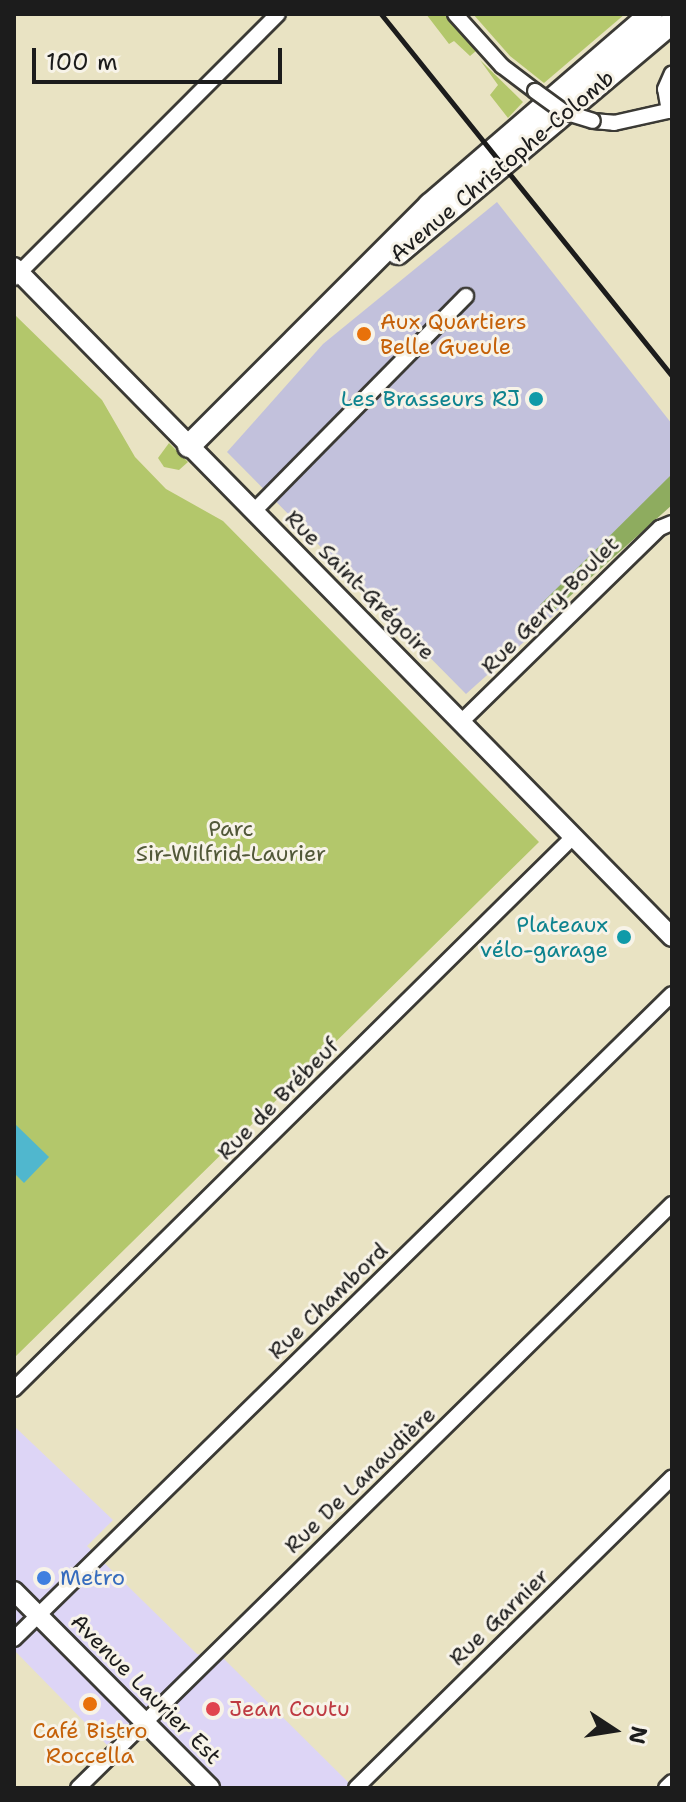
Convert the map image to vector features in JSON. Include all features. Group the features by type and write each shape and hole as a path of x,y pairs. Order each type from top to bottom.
{"main road":[{"name":"Avenue Christophe-Colomb","path":"189,446 430,205 651,14"},
{"name":"Avenue Christophe-Colomb","path":"328,306 441,221 672,22"}],"street":[{"path":"16,273 278,14"},
{"path":"455,14 502,66 564,112 593,121 614,123 670,111 665,89 672,73"},
{"name":"Rue Saint-Grégoire","path":"16,273 672,937"},
{"path":"254,511 466,296"},
{"name":"Rue Gerry-Boulet","path":"461,722 660,528 672,523"},
{"name":"Rue de Brébeuf","path":"14,1389 572,838"},
{"name":"Rue Chambord","path":"14,1639 672,994"},
{"name":"Rue De Lanaudière","path":"78,1788 672,1204"},
{"name":"Rue Garnier","path":"356,1788 672,1478"},
{"name":"Avenue Laurier Est","path":"14,1591 210,1788"},
{"path":"666,1788 672,1782"}],"shaded area":[{"path":"497,202 672,424 672,476 553,616 466,694 227,452 323,344"},
{"path":"14,1426 113,1520 87,1546 197,1654 223,1658 354,1788 209,1788 134,1719 107,1745 14,1650"}],"green space":[{"path":"426,14 444,14 476,51 470,56 454,41 449,44"},
{"path":"473,14 625,14 544,83 510,56"},
{"path":"480,60 523,102 508,118 490,95 498,85"},
{"name":"Parc Sir-Wilfrid-Laurier","path":"14,314 102,400 135,457 166,489 223,521 539,842 14,1358"},
{"path":"169,443 188,462 179,470 164,467 158,458"},
{"path":"672,474 672,505 550,614 540,605"}],"water":[{"path":"14,1123 49,1157 24,1183 14,1173"}],"railway":[{"path":"381,14 672,376"}],"place":[{"name":"Aux Quartiers Belle Gueule","path":"364,334"},
{"name":"Les Brasseurs RJ","path":"536,399"},
{"name":"Plateaux vélo-garage","path":"624,937"},
{"name":"Metro","path":"44,1578"},
{"name":"Café Bistro Roccella","path":"90,1704"},
{"name":"Jean Coutu","path":"213,1709"}]}
